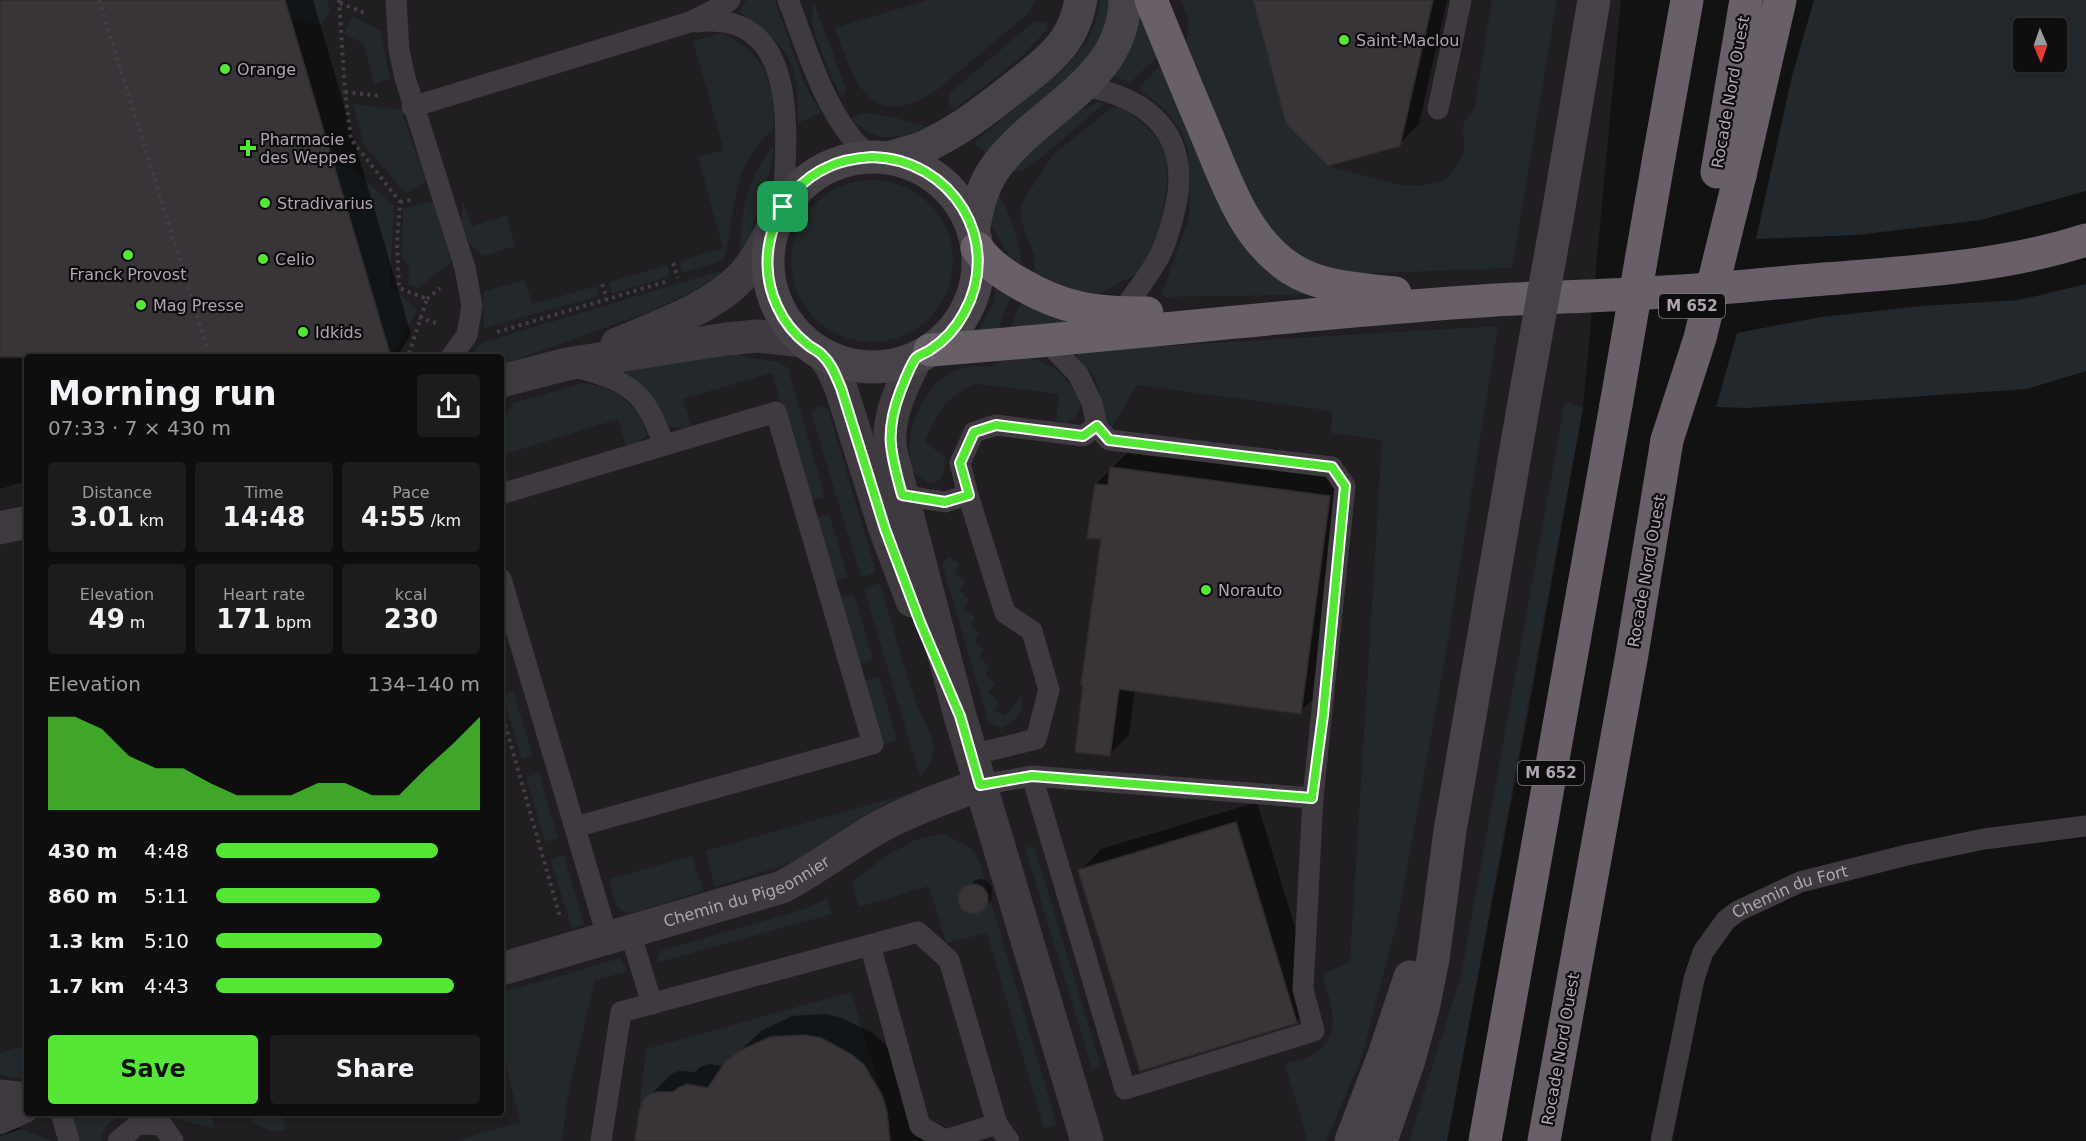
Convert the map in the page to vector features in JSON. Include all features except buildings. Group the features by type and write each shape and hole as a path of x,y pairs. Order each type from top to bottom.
{"highway":[{"path":"1151,0 1233,196 1256,237 1272,254 1291,269 1338,286 1496,300"},
{"name":"M 652","path":"1485,1141 1687,0"},
{"name":"Rocade Nord Ouest","path":"1544,1141 1632,654 1667,440 1700,338 1728,173 1746,0"},
{"path":"1728,173 1780,0"},
{"path":"975,240 999,270 1047,299 1076,309 1120,313 1305,314"},
{"path":"923,354 1305,314 1496,300 1664,292 1948,269 2059,249 2086,240"}],"main road":[{"path":"1081,0 1072,29 1049,58 978,116 954,132 922,148 881,157 849,159 816,173 797,189 778,218 767,262 770,284 782,316 788,325 813,348 842,363 864,367 896,364 923,354 952,331 968,306 976,278 975,240 981,195 994,170 1027,134 1083,86 1102,66 1115,45 1123,21 1125,0"},
{"path":"1381,1141 1409,1060 1423,1009 1433,959 1450,831 1594,0"},
{"path":"881,157 920,168 946,186 965,212 975,240"},
{"path":"1351,1141 1404,998 1450,831"}],"street":[{"path":"509,381 567,364 698,308 738,281 755,260 778,218"},
{"path":"567,364 742,337 772,337 813,348 831,366 841,388 900,570 960,716"},
{"path":"923,354 900,393 889,431 891,452 960,716 1087,1141"},
{"path":"0,528 24,523"},
{"name":"Chemin du Pigeonnier","path":"504,968 782,887 887,823 920,808 976,770"},
{"path":"0,1096 24,1099"}],"lane":[{"path":"396,0 399,50 412,107 465,268 472,306 467,335 453,354"},
{"path":"412,107 690,22 730,0"},
{"path":"788,0 820,84 834,111 853,140 881,157"},
{"path":"1438,109 1461,0"},
{"path":"690,22 713,20 731,23 753,35 770,52 778,71 784,101 785,150 778,218"},
{"path":"1083,86 1108,90 1124,96 1152,115 1171,140 1179,168 1177,200 1168,237 1145,280 1120,313"},
{"path":"1032,776 1125,1089 1314,1031 1303,989 1312,798 1323,715 1345,486 1332,467 1109,440 1097,426 1092,404 1078,374 1046,341"},
{"path":"567,364 604,375 623,384 636,394 654,418 664,445"},
{"path":"504,493 776,412 873,744 575,827"},
{"path":"976,770 1036,740 1049,690 1032,631 1005,613 960,463 974,432 996,425 1083,436 1097,426"},
{"path":"902,495 945,502 969,495"},
{"path":"504,589 575,827 619,935 652,1004"},
{"path":"976,770 1312,798"},
{"name":"Chemin du Fort","path":"1661,1141 1694,979 1703,952 1726,920 1738,911 1800,882 1908,855 1984,839 2086,826"},
{"path":"601,1141 621,1012 918,932 949,960 1003,1132 945,1140 921,1126 870,945"},
{"path":"0,1124 24,1113"},
{"path":"63,1116 69,1141"},
{"path":"118,1141 138,1124 162,1125 173,1141"}],"path":[{"path":"99,0 209,354"},
{"path":"371,16 339,2 345,92 351,139 400,202 397,243 399,288 427,299 409,354"},
{"path":"345,92 386,96"},
{"path":"673,263 678,278"},
{"path":"467,335 483,336 688,275"},
{"path":"602,284 607,299"},
{"path":"504,720 570,949"}],"shaded area":[{"path":"0,0 1621,0 1583,408 1447,1141 50,1141 0,1120"},
{"path":"286,0 327,0 330,9 322,24 292,20"},
{"path":"746,0 775,0 804,83 821,113 798,123 797,85 793,68 775,40 739,12"},
{"path":"927,0 1035,0 1028,14 937,90 914,102 896,106 880,104 868,96 858,83 849,67 835,28"},
{"path":"1100,0 1110,0 1106,26 1096,51 989,156 974,143 1067,65 1087,42 1097,17"},
{"path":"1139,0 1160,54 1130,83 1112,75"},
{"path":"1181,0 1253,0 1286,124 1328,166 1400,185 1420,186 1445,180 1464,151 1463,124 1474,109 1492,0 1557,0 1512,268 1350,274 1310,264 1268,230 1250,198 1183,45 1188,28"},
{"path":"1814,0 2086,0 2086,191 1981,220 1857,235 1756,239 1792,76"},
{"path":"814,2 845,86 845,93 841,97 822,54 811,21"},
{"path":"353,16 381,31 390,79 374,84 364,44 344,34"},
{"path":"1035,21 1047,23 1048,29 1018,60 954,110 949,104 948,96 952,91"},
{"path":"722,33 750,51 765,71 772,96 774,128 753,151 742,174 735,198 724,260 682,273 679,261 723,248 698,157 724,150 693,41"},
{"path":"1162,63 1233,225 1335,294 1167,297 1162,294 1189,218 1190,184 1188,150 1181,131 1166,111 1139,88"},
{"path":"1097,102 1105,103 1035,163 1021,171 1012,171 1030,149 1050,131 1072,115"},
{"path":"353,104 401,110 426,181 406,193 364,145"},
{"path":"1121,106 1154,134 1166,157 1167,182 1159,231 1149,258 1140,270 1103,292 1093,295 1076,293 1035,275 1034,255 1021,221 1021,204 1053,155 1111,108"},
{"path":"865,113 888,116 929,127 897,136 879,136 870,133 851,118"},
{"path":"774,145 768,176 748,240 739,260 743,213 750,186"},
{"path":"329,147 394,206 390,285 417,311 390,354"},
{"path":"872,180 888,181 903,186 929,204 947,230 952,245 952,277 947,292 929,318 903,336 888,341 872,342 856,341 841,336 815,318 797,292 792,277 791,261 792,245 797,230 815,204 841,186 856,181"},
{"path":"996,191 1014,227 1021,266 1011,258 990,224"},
{"path":"433,201 451,262 418,288 408,284 409,265 401,258 403,209"},
{"path":"463,202 472,226 507,215 515,246 483,256 471,244 464,232"},
{"path":"667,265 670,276 612,294 609,282"},
{"path":"720,271 721,277 654,310 504,364 504,354 472,354 481,343"},
{"path":"524,280 533,304 596,286 599,296 484,328 483,292"},
{"path":"997,280 1012,293 996,336 974,338 993,305"},
{"path":"2086,284 2086,371 2027,389 1747,408 1716,407 1737,333 1821,317 1922,306 2019,300"},
{"path":"1023,298 1077,321 1008,334"},
{"path":"1498,326 1446,653 1397,923 1361,1059 1326,1141 1307,1141 1285,1064 1312,1055 1324,1046 1332,1027 1332,1013 1323,974 1350,962 1382,440 1331,433 1332,411 1137,385 1112,427 1106,420 1096,379 1077,357 1078,351"},
{"path":"737,350 744,357 779,362 788,368 825,497 810,501 772,373 683,399 692,427 684,429 667,426 644,390 621,372"},
{"path":"1001,356 1039,361 1058,372 1067,380 1081,404 1077,416 1066,423 1056,421 1059,394 976,384 966,388 957,393 938,414 925,442 945,457 944,472 940,480 930,484 912,472 909,451 914,422 925,397 943,378 955,371 968,367 991,367"},
{"path":"582,383 593,385 623,398 638,414 647,435 639,442 626,446 618,419 504,454 504,414 514,403"},
{"path":"1565,402 1583,408 1447,1141 1409,1141 1461,975"},
{"path":"820,406 828,408 876,573 861,577 811,413"},
{"path":"504,462 510,484 504,485"},
{"path":"829,514 848,577 834,581 815,518"},
{"path":"949,556 959,564 955,572 965,581 959,590 969,600 964,609 975,617 970,625 979,633 975,641 984,650 979,657 990,667 985,675 995,683 988,692 999,702 995,711 1005,716 1022,695 1021,711 1011,723 1002,728 989,723 942,564"},
{"path":"880,583 912,690 932,738 931,757 926,770 920,777 864,589"},
{"path":"854,594 873,659 859,664 839,598"},
{"path":"879,677 897,740 883,744 864,681"},
{"path":"513,691 533,756 522,759 504,700 504,693"},
{"path":"539,773 558,838 545,842 526,777"},
{"path":"911,793 885,804 794,862 715,887 705,851"},
{"path":"944,833 971,849 978,858 1057,1125 1044,1129 987,933 946,943 929,886 859,907 852,881 888,855 915,840"},
{"path":"1034,846 1101,1066 1092,1069 1025,848"},
{"path":"564,855 584,924 572,928 550,859"},
{"path":"692,856 703,891 631,913 617,906 609,879"},
{"path":"827,898 832,914 656,963 660,951 804,909"},
{"path":"620,958 628,971 595,980 567,1099 562,1141 454,1141 521,1122 504,1061 504,992"},
{"path":"851,992 882,1095 866,1067 852,1054 821,1039 788,1035 771,1038 741,1050 724,1064 706,1091 683,1087 670,1095 653,1093 646,1097 639,1112 646,1049"},
{"path":"24,1046 24,1079 0,1075 0,1053"},
{"path":"80,1116 120,1116 107,1126 101,1141 74,1141 74,1119"},
{"path":"165,1116 211,1116 214,1128"},
{"path":"250,1116 282,1116 286,1130 272,1131 251,1121"},
{"path":"21,1129 50,1141 0,1141 0,1136"}],"place":[{"name":"Saint-Maclou","path":"1344,40"},
{"name":"Orange","path":"225,69"},
{"name":"Pharmacie des Weppes","path":"248,148"},
{"name":"Stradivarius","path":"265,203"},
{"name":"Franck Provost","path":"128,255"},
{"name":"Celio","path":"263,259"},
{"name":"Mag Presse","path":"141,305"},
{"name":"Idkids","path":"303,332"},
{"name":"Norauto","path":"1206,590"}],"route":[{"path":"881,157 900,160 929,173 953,194 970,221 976,240 978,258 972,297 964,314 946,338 916,358 900,393 889,431 889,443 902,495 945,502 969,495 960,463 974,432 996,425 1083,436 1097,426 1109,440 1332,467 1345,486 1323,715 1312,798 1032,776 980,785 960,716 920,622 885,529 841,388 823,355 810,347 788,325 773,295 767,262 769,240 783,207 789,197 806,180 826,167 849,159 881,157"}]}
